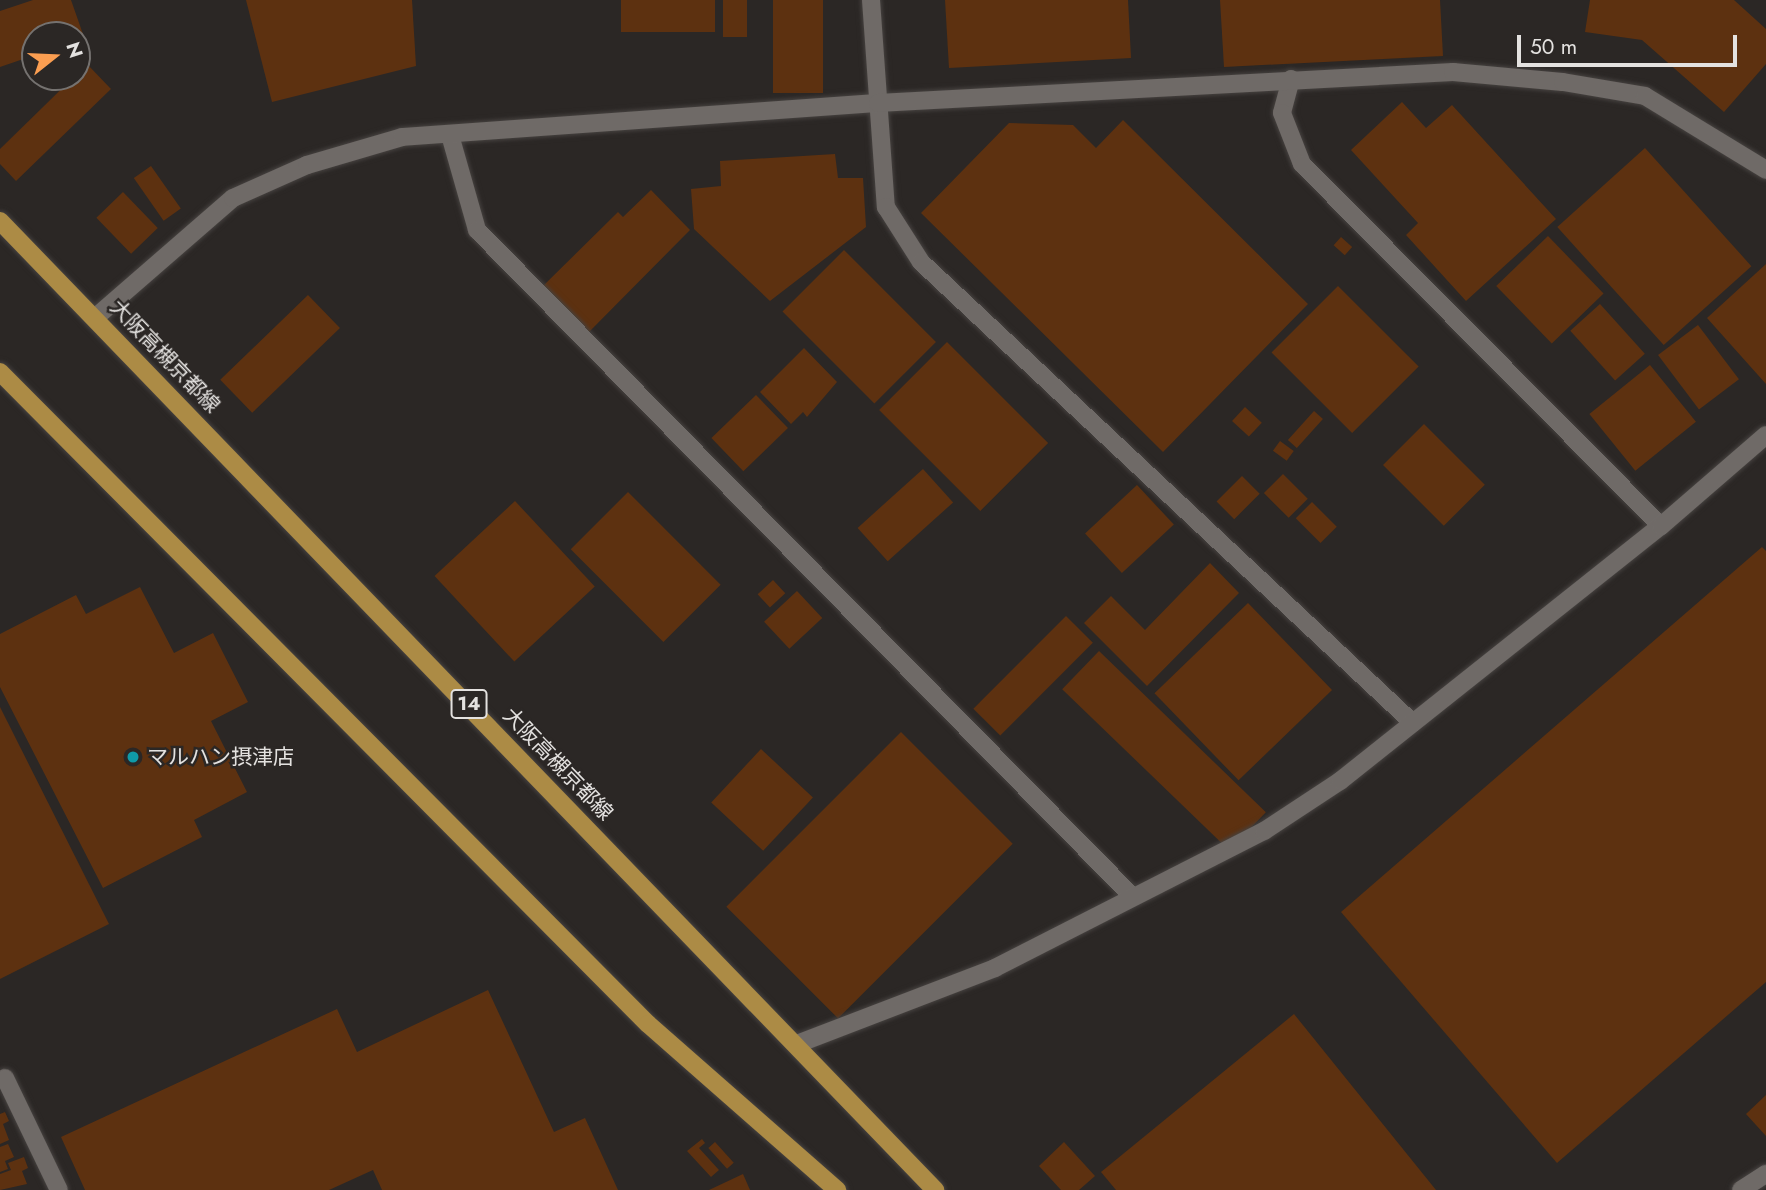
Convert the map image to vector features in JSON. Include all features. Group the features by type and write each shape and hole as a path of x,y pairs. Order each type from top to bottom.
{"main road":[{"name":"大阪高槻京都線","path":"0,221 96,317 935,1190"},
{"path":"0,372 648,1024 837,1190"}],"street":[{"path":"871,0 886,207 921,262 1413,723"},
{"path":"96,317 233,198 307,165 402,136 450,135 878,103 1453,72 1563,82 1645,96 1766,170"},
{"path":"1291,79 1282,113 1301,164 1661,526"},
{"path":"450,135 477,230 1132,896"},
{"path":"797,1044 995,968 1264,831 1340,781 1661,526 1766,435"},
{"path":"5,1078 55,1189"},
{"path":"1741,1190 1766,1174"}],"building":[{"path":"33,0 71,0 78,21 21,21 21,60 0,67 0,11"},
{"path":"246,0 412,0 416,66 272,102"},
{"path":"621,0 715,0 715,32 621,32"},
{"path":"723,0 747,0 747,37 723,37"},
{"path":"773,0 823,0 823,93 773,93"},
{"path":"945,0 1128,0 1131,58 949,68"},
{"path":"1220,0 1440,0 1443,56 1224,67"},
{"path":"1590,0 1734,0 1766,29 1766,64 1724,112 1642,40 1585,32"},
{"path":"91,68 111,89 16,181 0,164 0,149 59,91 91,91"},
{"path":"1402,102 1426,128 1452,105 1556,219 1466,301 1406,235 1418,223 1351,150"},
{"path":"1123,120 1308,304 1163,452 921,213 1009,123 1073,125 1096,148"},
{"path":"1645,148 1751,266 1664,345 1557,227"},
{"path":"835,154 838,178 863,178 866,227 770,301 694,229 691,189 721,186 720,161"},
{"path":"151,166 181,209 164,221 134,178"},
{"path":"651,190 690,230 589,332 543,286 618,212 623,217"},
{"path":"123,192 158,228 131,254 96,218"},
{"path":"1548,236 1604,294 1552,344 1496,286"},
{"path":"1341,237 1352,247 1345,255 1334,245"},
{"path":"844,250 936,342 874,403 782,312"},
{"path":"1766,264 1766,384 1707,318"},
{"path":"1338,286 1419,367 1352,433 1272,352"},
{"path":"308,295 340,328 252,413 220,380"},
{"path":"1600,304 1645,354 1615,381 1570,331"},
{"path":"1698,325 1739,379 1699,409 1658,355"},
{"path":"947,342 1048,443 980,511 879,410"},
{"path":"804,348 837,382 807,417 803,412 791,424 760,392"},
{"path":"1650,365 1696,422 1635,471 1589,414"},
{"path":"756,395 788,428 743,471 711,438"},
{"path":"1245,407 1262,423 1249,437 1232,421"},
{"path":"1314,411 1323,419 1297,448 1288,440"},
{"path":"1424,424 1485,485 1444,526 1383,465"},
{"path":"1280,441 1294,451 1287,461 1273,451"},
{"path":"923,469 953,502 888,561 858,528"},
{"path":"1283,474 1308,499 1289,518 1264,493"},
{"path":"1242,476 1260,494 1234,519 1217,501"},
{"path":"1137,485 1174,524 1122,573 1085,533"},
{"path":"628,492 721,585 663,642 571,549"},
{"path":"515,501 595,587 514,662 435,576"},
{"path":"1312,502 1337,527 1320,543 1296,518"},
{"path":"1762,547 1766,551 1766,982 1557,1163 1341,912"},
{"path":"1210,563 1239,593 1147,686 1084,623 1111,596 1145,630"},
{"path":"773,580 785,593 770,607 758,594"},
{"name":"マルハン摂津店","path":"140,587 174,653 213,633 248,702 211,721 247,792 194,820 202,837 103,888 0,687 0,634 76,595 86,614"},
{"path":"797,591 822,618 789,649 764,622"},
{"path":"1248,603 1332,690 1239,780 1154,693"},
{"path":"1066,616 1093,643 1000,736 973,709"},
{"path":"1099,651 1266,812 1229,850 1062,689"},
{"path":"0,707 109,924 0,979"},
{"path":"901,732 1013,844 838,1018 726,907"},
{"path":"761,749 813,797 763,851 711,802"},
{"path":"488,990 554,1132 585,1118 618,1190 382,1190 373,1170 329,1190 85,1190 61,1137 337,1009 357,1052"},
{"path":"1294,1014 1436,1190 1116,1190 1101,1172"},
{"path":"1766,1095 1766,1136 1746,1114"},
{"path":"5,1112 9,1121 3,1124 9,1140 0,1144 0,1114"},
{"path":"702,1139 705,1143 699,1148 719,1170 711,1177 687,1151"},
{"path":"715,1142 734,1163 727,1169 708,1148"},
{"path":"1064,1142 1095,1176 1079,1190 1061,1190 1039,1166"},
{"path":"8,1144 14,1157 5,1161 8,1169 0,1172 0,1147"},
{"path":"24,1157 28,1168 22,1171 27,1184 0,1190 0,1174 11,1170 8,1163"},
{"path":"743,1174 750,1190 709,1190"}],"place":[{"name":"マルハン摂津店","path":"133,757"}]}
